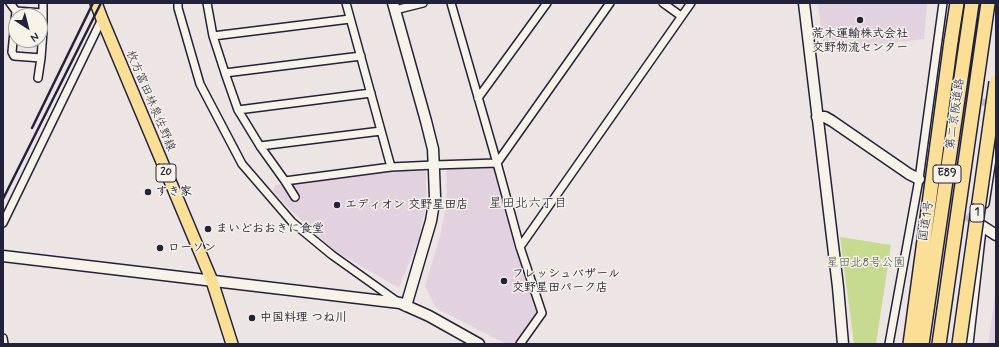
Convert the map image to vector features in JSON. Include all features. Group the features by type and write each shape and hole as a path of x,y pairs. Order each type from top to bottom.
{"highway":[{"name":"国道1号","path":"910,344 957,3"},
{"name":"第二京阪道路","path":"922,344 972,3"},
{"name":"第二京阪道路","path":"939,344 988,3"},
{"name":"1","path":"959,344 996,82"}],"main road":[{"name":"枚方富田林泉佐野線","path":"96,3 212,281 232,344"}],"street":[{"path":"178,3 178,8 200,84 242,164 292,222 332,255 403,304 429,316 479,344"},
{"path":"207,3 213,36 224,73 238,110 260,146 285,180 295,197"},
{"path":"346,3 391,168"},
{"path":"403,304 432,221 435,197 433,149 394,6 422,3"},
{"path":"451,3 520,247 542,313 520,344"},
{"path":"478,98 546,3"},
{"path":"497,163 610,3"},
{"path":"663,3 681,16"},
{"path":"520,247 691,3"},
{"path":"804,3 844,344"},
{"path":"889,344 919,179 943,3"},
{"path":"3,223 102,19"},
{"path":"213,36 350,19"},
{"path":"12,48 14,56 41,58"},
{"path":"38,78 42,48"},
{"path":"224,73 361,56"},
{"path":"238,110 371,93"},
{"path":"817,117 825,117 832,121 909,174 919,179"},
{"path":"260,146 381,131"},
{"path":"969,344 982,226 996,133"},
{"path":"285,180 391,168 497,163"},
{"path":"982,226 996,234"},
{"path":"3,256 403,304"},
{"path":"3,338 4,344"}],"shaded area":[{"path":"818,3 927,3 924,39 824,51"},
{"path":"490,166 496,168 539,313 516,344 506,344 436,308 425,286 440,236 447,202 446,171 450,167"},
{"path":"419,168 426,172 426,205 419,238 399,288 335,251 273,191 275,185"},
{"path":"996,290 996,344 988,344"}],"green space":[{"name":"星田北8号公園","path":"840,237 891,245 876,344 854,344"}],"tunnel":[{"path":"930,95 996,104"},
{"path":"919,179 981,226"}],"railway":[{"path":"32,128 93,3"},
{"path":"3,199 101,3"}],"place":[{"name":"荒木運輸株式会社 交野物流センター","path":"860,20"},
{"name":"すき家","path":"148,192"},
{"name":"エディオン 交野星田店","path":"337,205"},
{"name":"まいどおおきに食堂","path":"208,229"},
{"name":"ローソン","path":"160,248"},
{"name":"フレッシュバザール 交野星田パーク店","path":"504,281"},
{"name":"中国料理 つね川","path":"252,318"}],"district":[{"name":"星田北六丁目","path":"528,204"}]}
